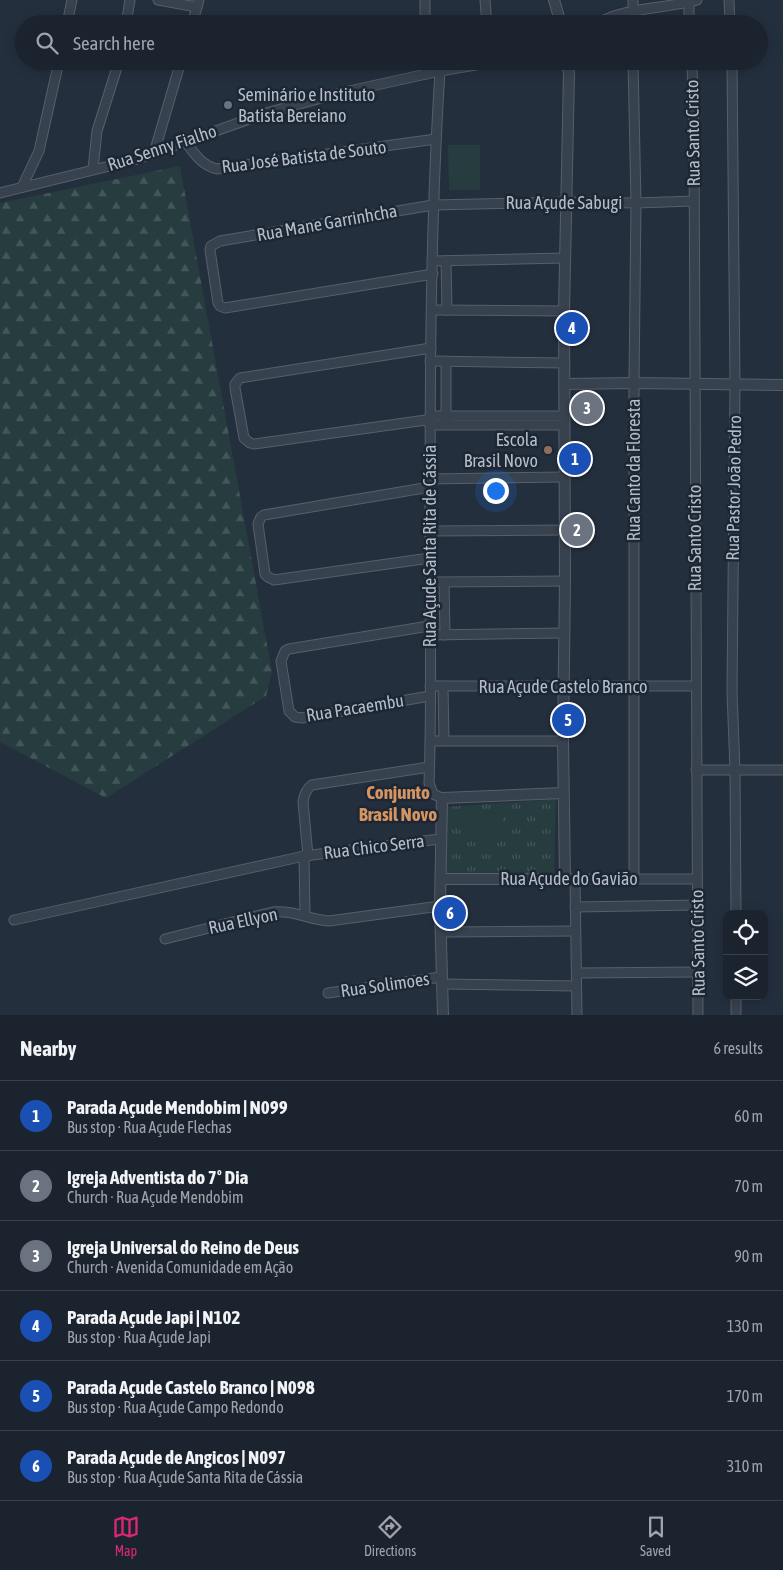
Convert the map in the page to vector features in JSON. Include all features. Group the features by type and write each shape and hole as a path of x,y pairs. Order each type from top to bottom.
{"street":[{"path":"69,15 72,0"},
{"path":"128,15 130,0"},
{"path":"158,0 198,4"},
{"path":"425,0 425,15"},
{"path":"485,0 486,15"},
{"path":"554,0 558,15"},
{"path":"632,15 633,0"},
{"path":"729,0 730,15"},
{"path":"618,15 691,1 690,15"},
{"path":"22,187 39,150 57,70"},
{"path":"93,170 97,131 115,70"},
{"path":"154,153 178,70"},
{"path":"426,70 426,74"},
{"name":"Rua Senny Fialho","path":"0,193 134,160 266,113 340,92 446,70"},
{"path":"568,70 564,311 565,581 563,793 570,879 575,907 577,1015"},
{"name":"Rua Canto da Floresta","path":"633,70 636,203 634,879"},
{"name":"Rua Santo Cristo","path":"692,70 698,1015"},
{"name":"Rua Pastor João Pedro","path":"732,70 735,384 732,692 735,770 736,910"},
{"name":"Rua Açude Santa Rita de Cássia","path":"440,71 433,205 429,420 429,786 433,794 442,798"},
{"name":"Rua José Batista de Souto","path":"184,141 201,162 208,167 217,169 436,139"},
{"name":"Rua Açude Sabugi","path":"433,205 694,201"},
{"name":"Rua Mane Garrinhcha","path":"433,205 220,241 215,243 210,250 218,303 225,308 433,274"},
{"path":"432,261 565,258"},
{"path":"446,260 447,310"},
{"path":"432,310 564,311"},
{"path":"431,348 240,378 235,384 235,388 244,438 254,444 429,420 564,420"},
{"path":"430,361 565,363"},
{"path":"446,361 446,420"},
{"path":"565,384 783,385"},
{"path":"430,558 274,580 265,574 258,524 264,515 430,483 564,477"},
{"path":"430,530 565,530"},
{"path":"430,582 565,581"},
{"path":"444,583 445,635"},
{"path":"430,631 445,635 564,634"},
{"name":"Rua Pacaembu","path":"430,631 289,649 285,651 281,661 289,711 295,717 302,718 430,691"},
{"path":"442,686 444,740"},
{"name":"Rua Açude Castelo Branco","path":"430,691 442,686 695,686"},
{"path":"430,741 563,741"},
{"path":"305,915 306,856 303,802 306,792 312,785 429,767"},
{"path":"696,770 783,770"},
{"path":"444,1015 440,932 442,798 563,793"},
{"name":"Rua Chico Serra","path":"14,920 306,856 440,839"},
{"name":"Rua Açude do Gavião","path":"441,879 697,879"},
{"path":"575,907 697,905"},
{"name":"Rua Ellyon","path":"165,939 274,912 284,911 305,915 317,920 329,921 440,906"},
{"path":"440,932 575,931"},
{"path":"577,973 699,972"},
{"name":"Rua Solimoes","path":"328,993 442,980 576,986"},
{"path":"736,1000 736,1015"}],"green space":[{"path":"448,145 480,145 480,190 449,190"},
{"path":"180,166 272,672 266,696 106,798 0,742 0,203"},
{"path":"556,799 554,877 444,878 445,807"},
{"path":"462,812 503,813 503,838 463,839"}],"place":[{"name":"Seminário e Instituto Batista Bereiano","path":"228,105"},
{"name":"Parada Açude Japi | N102","path":"572,328"},
{"name":"Igreja Universal do Reino de Deus","path":"587,408"},
{"name":"Escola Brasil Novo","path":"548,450"},
{"name":"Parada Açude Mendobim | N099","path":"575,459"},
{"name":"Igreja Adventista do 7º Dia","path":"577,530"},
{"name":"Parada Açude Castelo Branco | N098","path":"568,720"},
{"name":"Parada Açude de Angicos | N097","path":"450,913"}],"district":[{"name":"Conjunto Brasil Novo","path":"398,803"}]}
